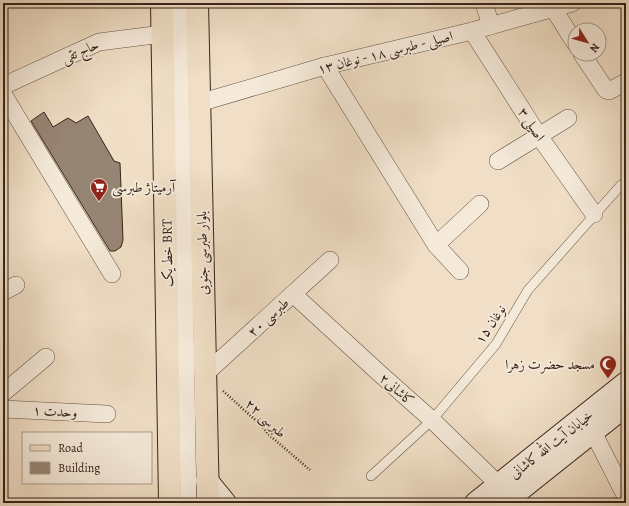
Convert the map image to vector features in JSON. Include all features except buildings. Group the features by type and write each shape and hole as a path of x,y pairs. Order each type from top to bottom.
{"main road":[{"path":"162,3 170,503"},
{"name":"بلوار طبرسی جنوبی","path":"197,3 208,503"},
{"name":"خیابان آیت الله کاشانی","path":"501,494 626,383"},
{"name":"خیابان آیت الله کاشانی","path":"476,503 501,494 593,432 626,405"},
{"path":"207,481 225,503"}],"street":[{"path":"484,3 491,26"},
{"name":"اصیلی - طبرسی ۱۸ - نوغان ۱۳","path":"198,103 325,66 472,31 572,3"},
{"path":"553,8 567,30"},
{"name":"اصیلی ۳","path":"472,31 539,136 594,214"},
{"name":"حاج تقی","path":"3,86 100,42 162,34"},
{"path":"587,62 606,90 609,91 626,82"},
{"path":"325,66 436,245 460,271"},
{"path":"3,94 112,274"},
{"path":"498,161 568,118"},
{"path":"436,245 480,204"},
{"name":"طبرسی ۲۰","path":"205,381 293,294 330,260"},
{"name":"کاشانی۲","path":"293,294 432,420 501,494"},
{"path":"3,393 46,357"},
{"name":"وحدت ۱","path":"3,409 107,414"},
{"path":"593,432 626,497"}],"lane":[{"name":"خط یک BRT","path":"176,3 185,503"},
{"name":"خط یک BRT","path":"184,3 192,503"},
{"name":"نوغان ۱۵","path":"371,476 432,420 496,344 528,290 594,214 621,185 626,184"}],"path":[{"name":"طبرسی ۲۲","path":"205,381 223,392 262,426 268,434 310,470"}],"place":[{"name":"آرمیتاژ طبرسی","path":"99,202"},
{"name":"مسجد حضرت زهرا","path":"608,379"}]}
